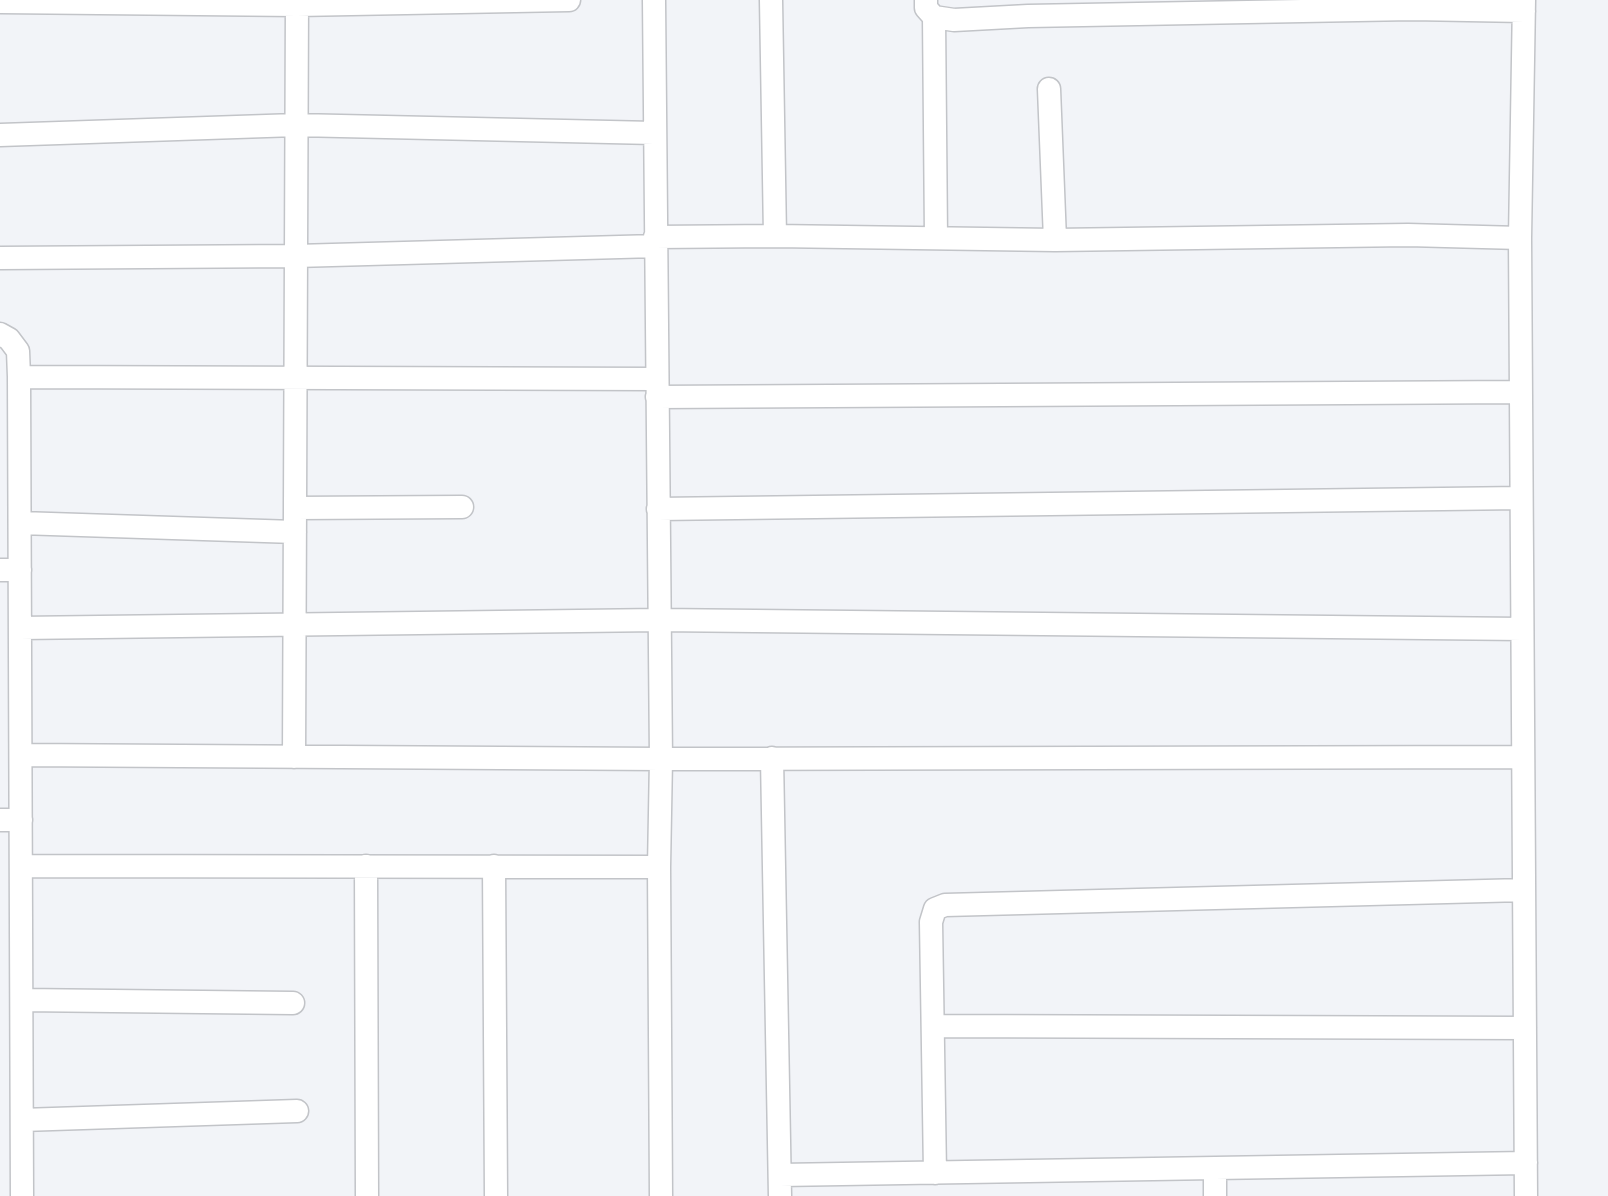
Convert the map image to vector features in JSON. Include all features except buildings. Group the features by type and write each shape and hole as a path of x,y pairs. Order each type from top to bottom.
{"street":[{"path":"0,2 569,0"},
{"path":"654,0 656,388 661,759 659,867 661,1196"},
{"path":"771,0 774,236"},
{"path":"294,757 297,2"},
{"path":"936,238 930,8 954,20 1038,15 1524,6 1520,238 1526,1196"},
{"path":"1049,89 1055,240"},
{"path":"0,135 296,125 654,133"},
{"path":"0,258 296,256 774,236 1055,240 1408,235 1520,238"},
{"path":"0,334 9,339 18,352 19,377 10,458 20,523 10,570 20,628 10,682 21,755 10,820 21,866 22,1196"},
{"path":"19,377 296,378 656,388 1521,392"},
{"path":"658,509 1522,498"},
{"path":"295,508 462,507"},
{"path":"20,523 295,532"},
{"path":"20,628 659,620 1522,629"},
{"path":"21,755 661,759 1522,757"},
{"path":"772,758 780,1186 936,1173 1526,1164"},
{"path":"21,866 659,867"},
{"path":"366,866 367,1196"},
{"path":"494,866 496,1196"},
{"path":"936,1173 931,922 935,909 945,905 1524,890"},
{"path":"22,1000 294,1003"},
{"path":"933,1026 1525,1028"},
{"path":"22,1120 297,1112"},
{"path":"1215,1168 1215,1196"}]}
